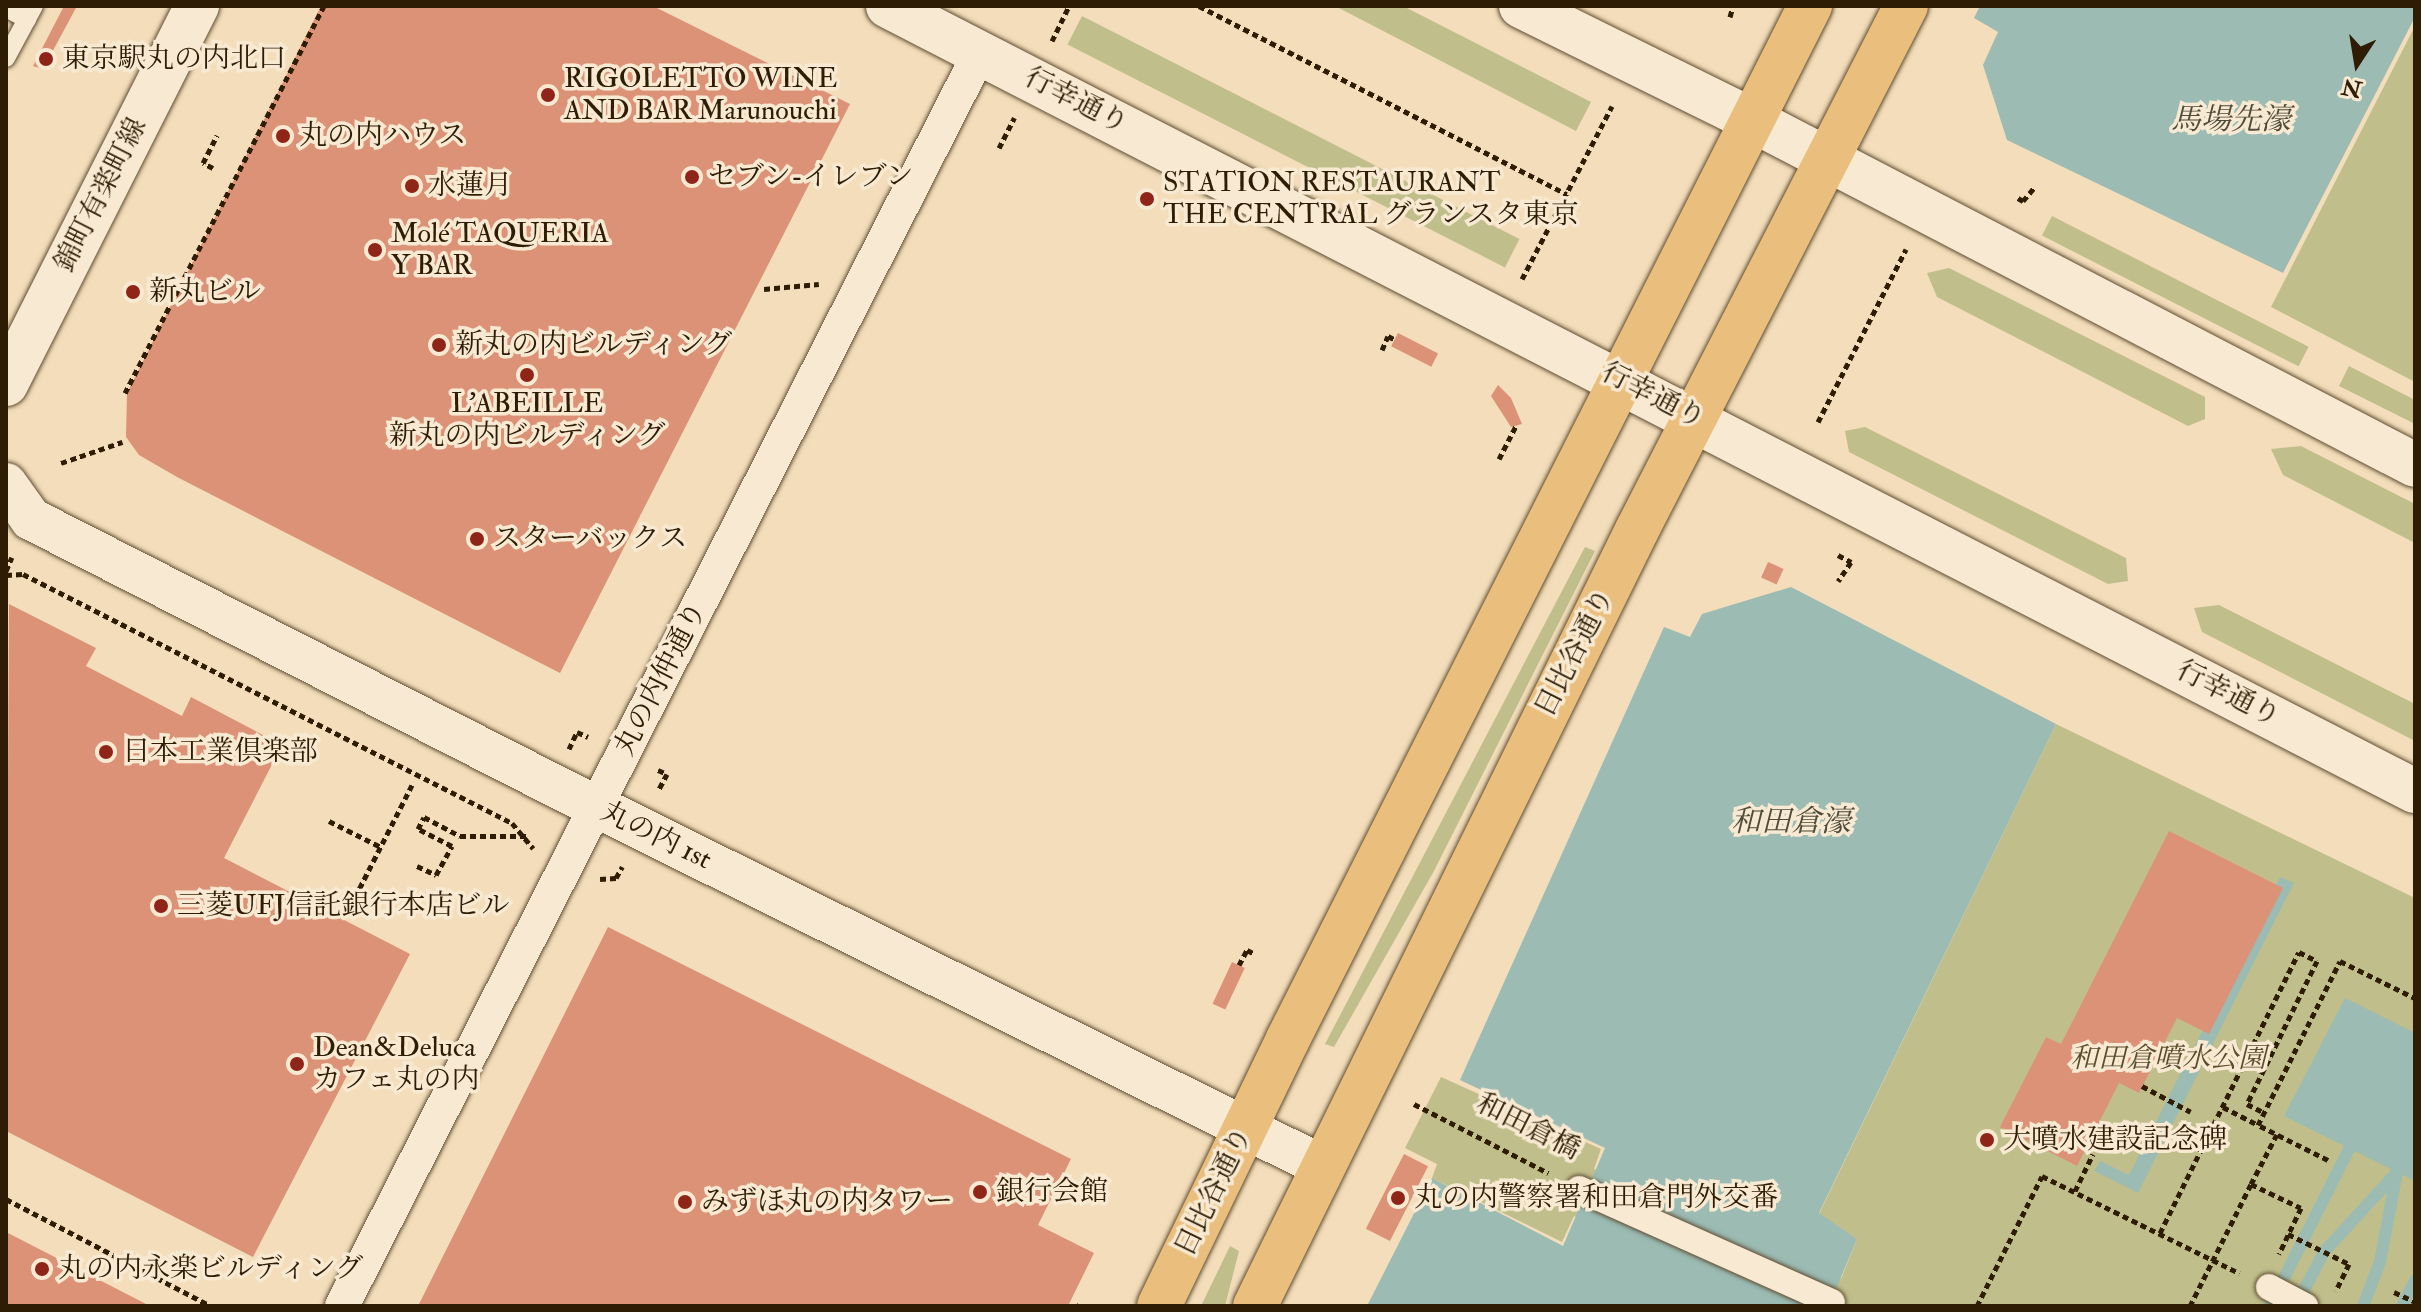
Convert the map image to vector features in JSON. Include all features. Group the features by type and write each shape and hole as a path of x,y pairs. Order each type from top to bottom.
{"highway":[{"name":"日比谷通り","path":"1159,1306 1244,1128 1810,6"},
{"name":"日比谷通り","path":"1255,1306 1695,418 1906,6"}],"main road":[{"name":"錦町有楽町線","path":"6,384 197,6"},
{"name":"行幸通り","path":"888,6 1620,378 2415,791"},
{"path":"1521,6 1752,120 2415,465"}],"street":[{"name":"丸の内仲通り","path":"342,1306 980,52"},
{"name":"丸の内 1st","path":"6,484 31,519 596,807 1322,1166"},
{"name":"和田倉橋","path":"1579,1189 1832,1302"}],"lane":[{"path":"6,8 31,13 6,58"}],"path":[{"path":"125,393 324,6"},
{"path":"1053,39 1069,6"},
{"path":"1199,6 1567,194"},
{"path":"1730,17 1733,6"},
{"path":"1522,279 1612,106"},
{"path":"999,148 1014,119"},
{"path":"213,168 203,163 217,135"},
{"path":"2018,198 2023,201 2034,188"},
{"path":"1818,422 1906,249"},
{"path":"764,289 820,284"},
{"path":"1382,350 1388,336 1394,339"},
{"path":"1499,459 1516,426"},
{"path":"61,463 122,442"},
{"path":"14,554 6,573 23,574 512,823 528,836 460,836 424,817 418,829 452,846 436,875 417,866"},
{"path":"1838,555 1851,562 1838,581"},
{"path":"346,915 412,785"},
{"path":"329,821 381,847"},
{"path":"607,882 616,878"},
{"path":"1239,965 1247,950 1255,954"},
{"path":"2160,1233 2299,952 2317,961 2247,1104 2265,1113"},
{"path":"2258,1125 2340,961 2415,998"},
{"path":"2142,1086 2191,1112"},
{"name":"和田倉橋","path":"1414,1104 1579,1189"},
{"path":"2223,1107 2328,1160"},
{"path":"2190,1306 2277,1134"},
{"path":"2075,1191 2093,1154"},
{"path":"1977,1306 2042,1176 2286,1296"},
{"path":"2251,1184 2301,1208 2276,1258"},
{"path":"6,1199 211,1306"},
{"path":"2288,1234 2349,1264 2328,1306"},
{"path":"2394,1292 2415,1302"}],"green space":[{"path":"1335,6 1403,6 1591,102 1576,131"},
{"path":"1082,16 1519,239 1505,267 1067,45"},
{"path":"2415,26 2415,382 2271,307"},
{"path":"2052,216 2309,347 2299,366 2042,236"},
{"path":"1949,268 2205,397 2205,419 2188,426 1937,297 1927,273"},
{"path":"2349,366 2415,400 2415,424 2339,386"},
{"path":"1865,427 2126,558 2128,581 2108,584 1849,452 1845,431"},
{"path":"2301,446 2415,504 2415,543 2283,475 2271,449"},
{"path":"1585,547 1595,551 1434,871 1334,1047 1325,1044"},
{"path":"2219,605 2415,704 2415,741 2202,632 2194,608"},
{"name":"和田倉噴水公園","path":"2056,724 2415,898 2415,1306 1772,1306 1574,1216 1562,1242 1432,1178 1437,1164 1405,1148 1441,1077 1601,1149 1594,1169 1841,1279 1857,1239 1819,1214"},
{"path":"1230,1246 1239,1251 1225,1306 1201,1306"}],"water":[{"name":"馬場先濠","path":"1980,6 2415,6 2415,17 2283,273 2007,140 1983,65 1998,32 1974,18"},
{"name":"和田倉濠","path":"1791,587 2056,724 1819,1213 1857,1239 1829,1306 1367,1306 1432,1178 1563,1246 1605,1148 1460,1080 1664,627 1690,637 1702,614"},
{"path":"2280,877 2294,883 2138,1193 2094,1171 2100,1161 2129,1175"},
{"path":"2345,998 2415,1033 2415,1181 2284,1116"}],"building":[{"path":"64,6 77,6 43,69 33,66"},
{"name":"新丸の内ビルディング","path":"321,6 653,6 850,104 560,673 177,477 139,455 126,437 127,393"},
{"path":"1398,333 1438,353 1431,367 1391,346"},
{"path":"1498,385 1511,398 1522,424 1511,427 1491,396"},
{"path":"1768,562 1784,569 1777,584 1761,578"},
{"name":"三菱UFJ信託銀行本店ビル","path":"9,604 96,648 86,666 182,716 191,697 282,745 224,858 410,954 253,1257 6,1131"},
{"path":"2169,831 2283,888 2209,1034 2177,1018 2139,1093 2119,1083 2077,1166 2000,1127 2046,1037 2061,1044"},
{"name":"みずほ丸の内タワー","path":"608,927 1071,1159 1038,1225 1094,1253 1068,1306 418,1306"},
{"path":"1232,962 1245,968 1225,1010 1213,1004"},
{"name":"丸の内警察署和田倉門外交番","path":"1404,1154 1428,1166 1390,1241 1366,1229"},
{"name":"丸の内永楽ビルディング","path":"6,1232 150,1306 6,1306"}],"waterway":[{"path":"2270,1306 2349,1149"},
{"path":"2296,1305 2324,1252 2397,1172"},
{"path":"2363,1306 2380,1262 2397,1172"},
{"path":"2402,1306 2415,1280"}],"place":[{"name":"東京駅丸の内北口","path":"46,59"},
{"name":"RIGOLETTO WINE AND BAR Marunouchi","path":"548,95"},
{"name":"丸の内ハウス","path":"283,136"},
{"name":"セブン-イレブン","path":"692,177"},
{"name":"水蓮月","path":"412,186"},
{"name":"STATION RESTAURANT THE CENTRAL グランスタ東京","path":"1147,199"},
{"name":"Molé TAQUERIA Y BAR","path":"375,250"},
{"name":"新丸ビル","path":"133,292"},
{"name":"新丸の内ビルディング","path":"439,345"},
{"name":"L'ABEILLE 新丸の内ビルディング","path":"527,375"},
{"name":"スターバックス","path":"477,539"},
{"name":"日本工業倶楽部","path":"106,752"},
{"name":"三菱UFJ信託銀行本店ビル","path":"161,906"},
{"name":"Dean&Deluca カフェ丸の内","path":"297,1064"},
{"name":"大噴水建設記念碑","path":"1987,1140"},
{"name":"銀行会館","path":"980,1192"},
{"name":"丸の内警察署和田倉門外交番","path":"1398,1198"},
{"name":"みずほ丸の内タワー","path":"685,1202"},
{"name":"丸の内永楽ビルディング","path":"42,1269"}]}
